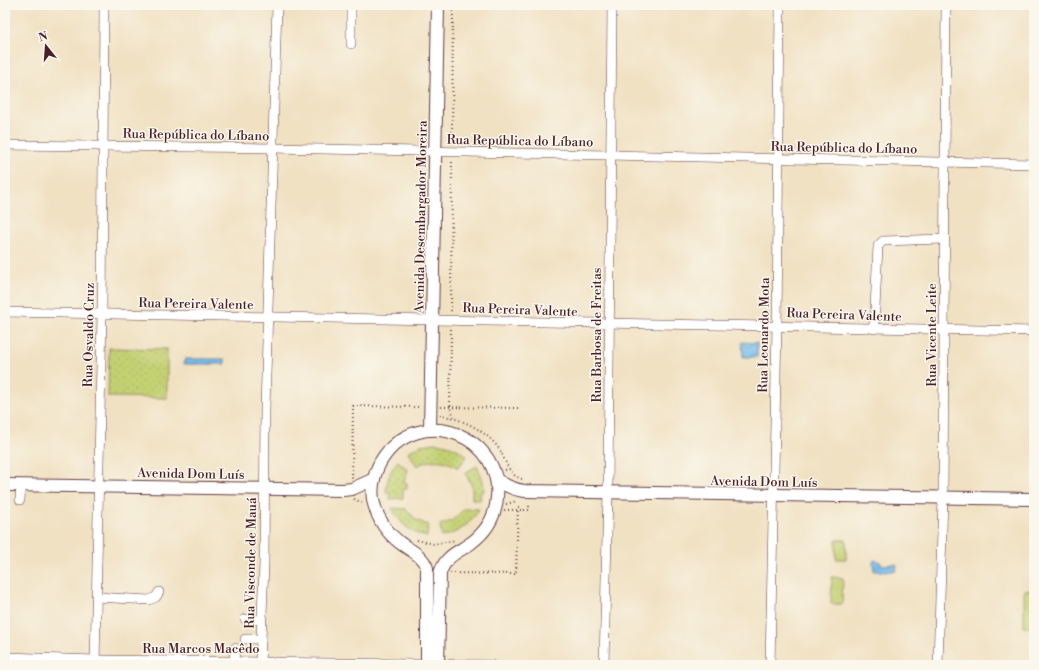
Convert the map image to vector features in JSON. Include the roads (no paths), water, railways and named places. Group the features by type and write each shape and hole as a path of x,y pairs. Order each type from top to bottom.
{"main road":[{"name":"Avenida Desembargador Moreira","path":"430,430 438,5"},
{"path":"430,430 446,431 472,442 486,455 497,480 496,505 490,522 483,533 471,543 452,554 446,561 440,573 432,665 427,568 424,561 416,553 399,542 388,532 377,513 372,490 378,467 383,457 394,444 412,434 430,430"},
{"name":"Avenida Dom Luís","path":"5,485 348,490 374,479"},
{"name":"Avenida Dom Luís","path":"497,480 505,486 515,490 525,491 1034,499"}],"street":[{"name":"Rua Osvaldo Cruz","path":"95,663 102,314 104,5"},
{"name":"Rua Visconde de Mauá","path":"260,663 277,5"},
{"path":"351,5 351,44"},
{"name":"Rua Barbosa de Freitas","path":"604,665 608,492 612,5"},
{"name":"Rua Leonardo Mota","path":"770,665 777,326 780,5"},
{"name":"Rua Vicente Leite","path":"938,665 943,497 946,5"},
{"name":"Rua República do Líbano","path":"5,145 273,148 1034,164"},
{"path":"874,329 878,246 880,243 883,241 944,239"},
{"name":"Rua Pereira Valente","path":"5,312 1034,331"},
{"path":"20,500 21,485"},
{"path":"96,597 150,600 156,597 159,592"},
{"path":"245,619 261,620"},
{"path":"245,639 261,639"},
{"path":"234,662 235,648"},
{"name":"Rua Marcos Macêdo","path":"5,657 95,663 234,662 492,665"}],"water":[{"path":"742,342 757,343 757,357 743,357"},
{"path":"185,359 225,359 225,364 184,364"},
{"path":"874,560 880,562 882,565 897,565 896,571 874,571"}]}
